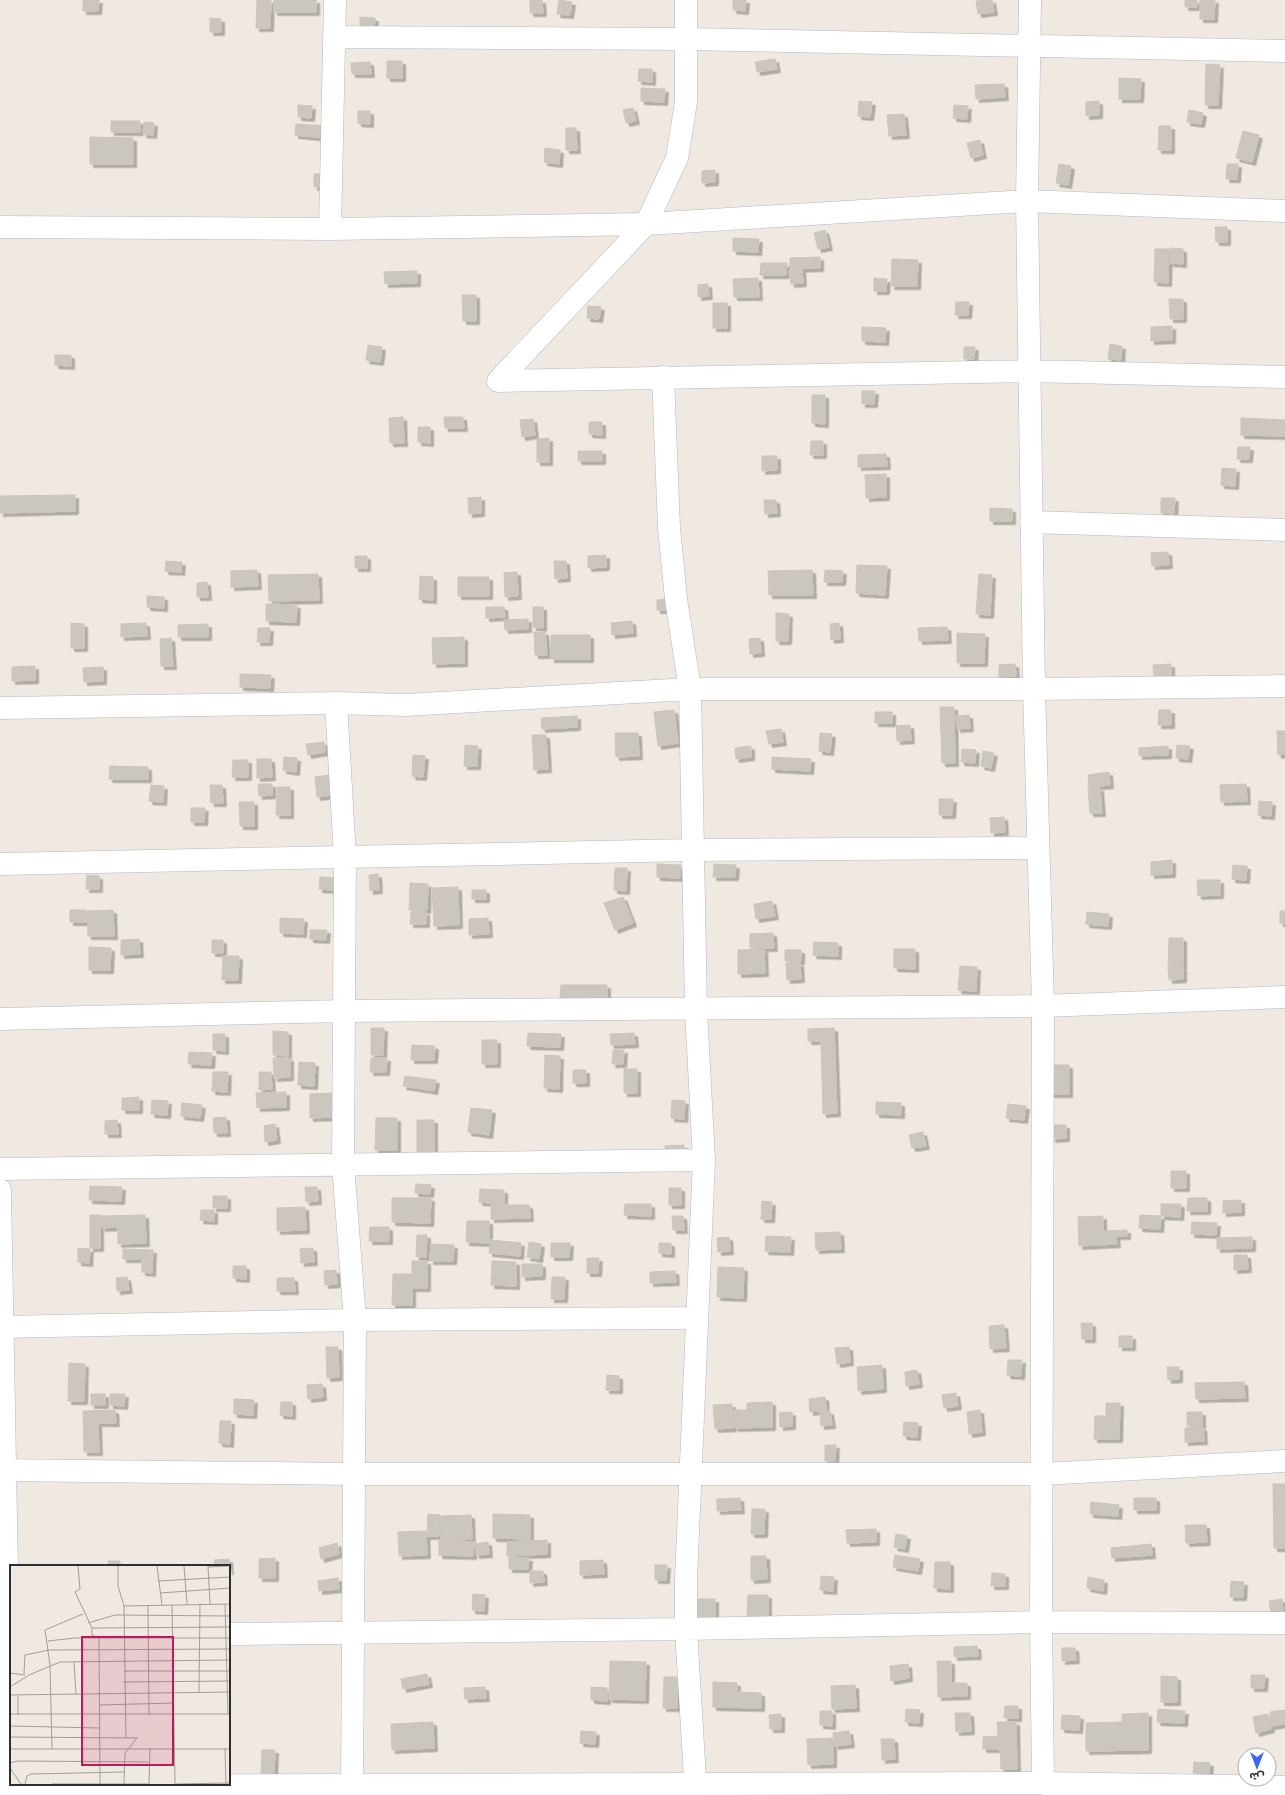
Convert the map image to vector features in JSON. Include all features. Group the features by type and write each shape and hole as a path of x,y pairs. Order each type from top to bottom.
{"street":[{"path":"330,229 335,0"},
{"path":"686,0 686,102 677,158 646,224 498,381 1029,371 1285,377"},
{"path":"1030,0 1027,201 1029,371 1034,689 1043,1006 1041,1474 1043,1782"},
{"path":"334,37 686,39 1285,51"},
{"path":"0,227 330,229 646,224 1027,201 1285,211"},
{"path":"663,378 669,528 676,599 690,689 696,1010 704,1160 686,1580 686,1629 695,1789"},
{"path":"1031,522 1285,530"},
{"path":"0,708 336,703 406,705 690,689 1034,689 1285,686"},
{"path":"336,703 345,857 343,1164 355,1320 352,1790"},
{"path":"0,864 692,850 1038,848"},
{"path":"0,1019 344,1011 696,1010 1043,1006 1285,997"},
{"path":"0,1169 704,1160"},
{"path":"0,1190 2,1470 6,1636 7,1789 695,1789 1043,1782 1285,1787"},
{"path":"1,1327 355,1320 697,1318"},
{"path":"2,1470 354,1474 1041,1474 1285,1461"},
{"path":"230,1634 686,1629 1041,1622 1285,1623"},
{"path":"1043,1782 1069,1795"}],"building":[{"path":"83,0 99,0 98,11 83,11"},
{"path":"257,0 271,0 270,28 256,28"},
{"path":"274,0 316,0 316,12 274,12"},
{"path":"530,0 542,0 543,13 530,13"},
{"path":"559,0 572,2 570,15 557,14"},
{"path":"733,0 746,0 745,11 733,10"},
{"path":"992,0 994,12 978,14 976,1"},
{"path":"1185,0 1197,0 1197,7 1185,7"},
{"path":"1200,0 1215,0 1214,19 1200,19"},
{"path":"360,17 375,18 374,31 360,30"},
{"path":"210,18 221,19 221,32 210,32"},
{"path":"775,59 777,69 757,72 755,62"},
{"path":"387,61 402,61 402,78 387,78"},
{"path":"370,62 371,74 352,74 351,63"},
{"path":"1206,64 1220,65 1218,105 1205,105"},
{"path":"639,69 652,69 652,82 638,81"},
{"path":"1119,78 1141,79 1140,99 1119,99"},
{"path":"1004,84 1005,97 976,99 975,85"},
{"path":"641,88 665,89 664,102 641,101"},
{"path":"859,101 872,102 870,117 858,116"},
{"path":"1099,101 1099,115 1086,116 1086,102"},
{"path":"298,105 312,106 311,118 298,117"},
{"path":"954,105 968,106 967,119 953,118"},
{"path":"633,108 636,121 626,123 623,110"},
{"path":"1189,110 1203,113 1201,124 1187,122"},
{"path":"358,111 370,111 370,124 358,123"},
{"path":"904,114 906,135 889,136 887,115"},
{"path":"111,121 140,121 140,132 111,132"},
{"path":"144,122 154,123 153,135 143,134"},
{"path":"296,124 327,126 326,138 295,135"},
{"path":"1159,126 1171,126 1171,150 1158,150"},
{"path":"566,128 576,128 577,150 566,150"},
{"path":"1243,131 1259,135 1252,162 1236,158"},
{"path":"90,137 133,138 133,164 90,164"},
{"path":"980,140 983,155 971,158 967,143"},
{"path":"545,148 560,150 559,164 544,162"},
{"path":"1059,164 1071,166 1068,185 1056,183"},
{"path":"1227,164 1238,164 1237,179 1226,179"},
{"path":"715,170 715,182 702,183 702,171"},
{"path":"314,174 327,174 327,186 314,187"},
{"path":"1215,227 1227,227 1227,242 1216,242"},
{"path":"825,230 829,247 818,249 814,233"},
{"path":"733,238 759,239 758,252 733,251"},
{"path":"1170,248 1183,249 1183,264 1170,263"},
{"path":"1155,249 1169,249 1168,283 1154,282"},
{"path":"820,257 820,268 790,269 790,258"},
{"path":"892,259 918,260 917,286 891,286"},
{"path":"761,263 787,263 786,275 760,275"},
{"path":"802,269 803,283 791,284 789,271"},
{"path":"417,271 417,283 385,284 384,272"},
{"path":"758,278 759,297 734,297 733,279"},
{"path":"874,278 887,279 886,291 874,291"},
{"path":"708,284 709,296 698,297 698,285"},
{"path":"462,295 476,295 476,321 463,321"},
{"path":"1169,299 1183,299 1183,319 1170,319"},
{"path":"956,302 969,302 968,315 955,315"},
{"path":"713,303 727,303 727,328 713,328"},
{"path":"588,306 601,307 599,319 587,318"},
{"path":"1172,326 1172,340 1151,341 1151,327"},
{"path":"862,327 886,328 885,342 862,341"},
{"path":"1110,344 1122,346 1121,360 1108,359"},
{"path":"368,345 382,347 380,362 366,360"},
{"path":"964,347 975,347 974,359 964,359"},
{"path":"55,355 71,355 71,366 55,365"},
{"path":"862,391 875,391 874,404 862,404"},
{"path":"812,395 825,395 825,424 812,423"},
{"path":"403,417 404,443 390,443 389,418"},
{"path":"444,417 463,417 464,428 445,428"},
{"path":"1241,418 1285,420 1285,436 1241,435"},
{"path":"533,419 535,435 522,437 520,420"},
{"path":"589,422 602,422 602,435 589,434"},
{"path":"418,427 430,427 430,443 418,442"},
{"path":"549,438 549,462 537,462 537,439"},
{"path":"811,441 823,441 823,455 810,455"},
{"path":"1238,447 1250,447 1249,459 1237,459"},
{"path":"578,451 602,451 602,461 578,461"},
{"path":"886,454 887,466 858,467 858,455"},
{"path":"762,456 777,456 777,470 762,471"},
{"path":"1222,468 1236,469 1235,486 1221,485"},
{"path":"886,474 886,497 866,498 865,475"},
{"path":"75,495 75,511 0,513 0,496"},
{"path":"481,497 481,513 469,514 468,498"},
{"path":"1161,498 1175,498 1174,514 1161,513"},
{"path":"764,500 776,500 777,513 765,514"},
{"path":"990,508 1012,509 1012,521 990,521"},
{"path":"1168,552 1169,565 1152,566 1151,553"},
{"path":"606,555 606,567 588,568 588,556"},
{"path":"355,556 367,556 367,568 355,568"},
{"path":"166,561 182,562 181,572 165,571"},
{"path":"554,561 566,561 567,578 555,579"},
{"path":"857,565 887,566 885,595 856,593"},
{"path":"257,570 258,586 231,587 231,571"},
{"path":"812,570 813,595 769,595 768,571"},
{"path":"825,570 843,571 842,582 824,582"},
{"path":"517,572 518,596 505,597 504,573"},
{"path":"318,574 319,600 269,601 268,575"},
{"path":"979,574 992,575 990,615 976,614"},
{"path":"420,576 433,577 433,600 419,599"},
{"path":"458,577 489,577 489,596 458,596"},
{"path":"207,582 208,597 197,597 197,583"},
{"path":"147,596 164,597 164,608 147,607"},
{"path":"669,599 670,610 657,610 657,600"},
{"path":"266,604 297,605 296,622 266,621"},
{"path":"486,607 504,607 505,617 486,618"},
{"path":"533,607 543,607 543,628 533,627"},
{"path":"776,613 789,614 788,641 776,641"},
{"path":"528,619 528,629 505,630 504,620"},
{"path":"632,621 633,633 612,635 611,623"},
{"path":"71,623 84,624 84,648 71,648"},
{"path":"146,623 147,636 121,637 121,624"},
{"path":"839,623 840,639 831,640 830,624"},
{"path":"208,624 208,637 178,637 178,625"},
{"path":"947,627 948,640 919,641 918,628"},
{"path":"258,628 270,628 269,642 257,642"},
{"path":"534,632 545,632 547,655 535,655"},
{"path":"957,633 985,634 984,663 957,663"},
{"path":"551,635 590,635 590,659 551,659"},
{"path":"464,637 464,663 433,664 432,638"},
{"path":"171,638 173,666 161,666 160,639"},
{"path":"760,638 761,653 750,654 749,639"},
{"path":"1015,664 1016,676 999,677 999,665"},
{"path":"1171,664 1171,677 1154,678 1153,665"},
{"path":"35,666 35,680 12,681 12,667"},
{"path":"103,667 103,681 84,682 83,668"},
{"path":"240,674 271,675 270,688 240,687"},
{"path":"940,707 954,707 955,763 942,763"},
{"path":"674,710 678,743 658,746 654,712"},
{"path":"1159,710 1171,710 1171,725 1158,725"},
{"path":"875,712 892,712 892,723 875,723"},
{"path":"969,715 970,728 957,729 956,716"},
{"path":"577,716 577,727 542,729 541,718"},
{"path":"910,725 911,740 897,741 896,726"},
{"path":"781,729 783,742 769,744 766,731"},
{"path":"1277,731 1285,731 1285,754 1278,755"},
{"path":"615,733 638,733 639,756 616,757"},
{"path":"820,733 832,734 830,752 819,751"},
{"path":"532,735 546,735 548,769 534,770"},
{"path":"324,742 325,752 308,755 306,744"},
{"path":"465,745 478,746 477,766 464,766"},
{"path":"1177,745 1190,746 1188,759 1176,758"},
{"path":"751,746 751,757 736,759 735,748"},
{"path":"1168,746 1168,755 1139,756 1139,748"},
{"path":"962,749 976,750 975,763 961,762"},
{"path":"983,751 994,753 991,768 981,766"},
{"path":"413,755 425,756 423,777 412,776"},
{"path":"284,757 297,758 296,772 283,770"},
{"path":"772,757 811,759 810,771 772,769"},
{"path":"257,759 271,759 272,777 257,778"},
{"path":"233,760 248,760 248,777 232,777"},
{"path":"110,766 148,767 148,779 109,779"},
{"path":"1109,772 1110,785 1089,787 1088,775"},
{"path":"330,775 332,795 317,797 315,777"},
{"path":"258,784 272,784 272,795 259,796"},
{"path":"1246,784 1247,801 1221,802 1220,785"},
{"path":"151,785 164,786 163,802 149,801"},
{"path":"210,785 222,785 223,803 211,803"},
{"path":"277,787 290,787 290,815 276,815"},
{"path":"1088,788 1100,788 1102,813 1090,813"},
{"path":"939,799 953,799 952,815 939,815"},
{"path":"1259,801 1272,802 1271,816 1258,815"},
{"path":"239,802 254,802 254,826 240,826"},
{"path":"191,808 205,808 204,822 191,822"},
{"path":"1004,817 1005,832 991,833 990,818"},
{"path":"1172,860 1172,874 1151,875 1151,862"},
{"path":"657,864 681,865 680,878 657,877"},
{"path":"714,864 736,865 735,877 713,877"},
{"path":"1233,865 1247,866 1246,880 1232,879"},
{"path":"615,868 627,868 626,891 614,890"},
{"path":"378,874 379,890 370,891 369,875"},
{"path":"87,875 99,876 99,889 86,889"},
{"path":"320,877 334,878 333,890 319,889"},
{"path":"1197,880 1220,880 1220,895 1198,896"},
{"path":"410,883 428,884 427,910 409,910"},
{"path":"458,887 459,925 434,926 432,888"},
{"path":"472,890 486,890 486,899 472,899"},
{"path":"623,897 633,923 615,930 604,903"},
{"path":"772,901 775,916 756,919 754,904"},
{"path":"70,910 86,910 86,922 70,922"},
{"path":"113,910 114,936 88,936 87,911"},
{"path":"1280,911 1285,911 1285,923 1280,923"},
{"path":"411,912 426,912 426,924 410,924"},
{"path":"1087,912 1109,914 1108,926 1086,924"},
{"path":"280,918 304,919 303,934 280,933"},
{"path":"488,918 489,934 469,935 469,919"},
{"path":"310,930 327,930 326,940 310,939"},
{"path":"773,933 774,948 750,948 750,934"},
{"path":"1169,938 1183,938 1183,967 1168,967"},
{"path":"139,939 140,954 121,955 121,940"},
{"path":"212,940 223,940 223,953 212,953"},
{"path":"814,942 838,943 838,956 813,955"},
{"path":"89,947 111,948 110,970 89,970"},
{"path":"764,949 765,973 738,974 738,950"},
{"path":"894,949 915,949 915,969 894,968"},
{"path":"785,950 801,950 801,961 785,961"},
{"path":"223,956 239,956 238,980 222,980"},
{"path":"786,963 800,963 801,979 787,980"},
{"path":"960,966 977,967 976,991 958,990"},
{"path":"1168,968 1183,968 1183,979 1169,980"},
{"path":"561,985 607,985 607,1000 560,999"},
{"path":"371,1028 384,1028 383,1055 371,1055"},
{"path":"834,1028 837,1113 823,1114 821,1041 808,1041 808,1029"},
{"path":"273,1031 288,1032 288,1056 273,1055"},
{"path":"528,1033 561,1034 560,1047 527,1046"},
{"path":"634,1033 635,1044 611,1045 610,1034"},
{"path":"213,1034 225,1034 225,1051 213,1050"},
{"path":"482,1040 497,1040 497,1064 482,1064"},
{"path":"412,1045 435,1046 434,1060 411,1060"},
{"path":"613,1050 624,1050 623,1064 612,1064"},
{"path":"189,1052 212,1053 211,1065 188,1064"},
{"path":"545,1055 560,1056 559,1089 544,1088"},
{"path":"273,1058 290,1058 290,1077 274,1078"},
{"path":"371,1058 387,1058 386,1072 370,1072"},
{"path":"299,1062 315,1063 314,1086 298,1085"},
{"path":"1051,1065 1069,1065 1069,1094 1050,1094"},
{"path":"624,1069 637,1069 637,1093 624,1093"},
{"path":"573,1070 586,1070 586,1083 573,1083"},
{"path":"213,1072 228,1072 227,1092 212,1091"},
{"path":"259,1072 271,1072 272,1089 259,1090"},
{"path":"405,1076 436,1080 434,1091 403,1086"},
{"path":"286,1092 286,1107 257,1108 256,1093"},
{"path":"335,1093 336,1117 310,1118 310,1094"},
{"path":"139,1097 139,1110 122,1110 122,1098"},
{"path":"152,1100 168,1101 167,1115 151,1114"},
{"path":"672,1100 685,1101 684,1119 671,1118"},
{"path":"876,1102 901,1103 901,1115 876,1114"},
{"path":"182,1103 202,1105 200,1118 181,1116"},
{"path":"1008,1104 1026,1106 1024,1120 1006,1118"},
{"path":"471,1108 492,1110 489,1135 468,1132"},
{"path":"226,1117 227,1133 214,1133 213,1118"},
{"path":"376,1118 397,1118 397,1150 375,1150"},
{"path":"117,1120 118,1134 105,1134 105,1121"},
{"path":"417,1120 434,1120 434,1152 417,1152"},
{"path":"275,1124 277,1140 265,1142 264,1126"},
{"path":"1052,1125 1066,1125 1066,1138 1052,1139"},
{"path":"923,1132 926,1146 912,1148 909,1135"},
{"path":"684,1145 684,1158 666,1159 665,1146"},
{"path":"1171,1171 1186,1171 1186,1188 1171,1188"},
{"path":"416,1184 431,1185 430,1194 415,1193"},
{"path":"90,1186 122,1187 121,1201 89,1200"},
{"path":"305,1187 317,1187 318,1201 306,1202"},
{"path":"669,1188 681,1188 681,1205 669,1205"},
{"path":"480,1189 504,1190 504,1204 479,1202"},
{"path":"213,1196 227,1196 227,1208 213,1208"},
{"path":"392,1198 431,1198 430,1223 392,1222"},
{"path":"1188,1198 1207,1198 1207,1211 1187,1211"},
{"path":"1241,1200 1241,1212 1223,1213 1223,1201"},
{"path":"762,1201 772,1202 771,1219 761,1219"},
{"path":"625,1204 651,1204 651,1216 624,1215"},
{"path":"1161,1204 1181,1204 1180,1217 1161,1216"},
{"path":"491,1205 529,1205 530,1218 491,1219"},
{"path":"305,1207 306,1230 277,1231 277,1208"},
{"path":"201,1210 214,1210 214,1221 200,1220"},
{"path":"90,1215 100,1215 100,1248 90,1248"},
{"path":"145,1215 146,1243 118,1244 118,1227 102,1228 101,1216"},
{"path":"1140,1215 1161,1216 1160,1229 1139,1228"},
{"path":"672,1216 683,1216 684,1230 673,1230"},
{"path":"1103,1216 1103,1231 1127,1230 1127,1236 1116,1236 1117,1244 1079,1246 1078,1217"},
{"path":"467,1221 489,1221 489,1243 466,1242"},
{"path":"1192,1222 1217,1223 1216,1235 1191,1234"},
{"path":"370,1227 389,1227 389,1241 369,1241"},
{"path":"840,1232 841,1249 816,1250 815,1233"},
{"path":"417,1235 427,1235 426,1257 416,1257"},
{"path":"766,1236 791,1237 790,1252 765,1251"},
{"path":"729,1237 730,1251 718,1252 717,1238"},
{"path":"1252,1237 1252,1248 1217,1249 1217,1238"},
{"path":"490,1240 521,1243 520,1256 489,1253"},
{"path":"529,1242 541,1244 539,1259 527,1257"},
{"path":"551,1243 570,1243 569,1257 551,1257"},
{"path":"659,1243 671,1243 671,1254 659,1253"},
{"path":"431,1244 454,1245 453,1261 430,1261"},
{"path":"78,1248 90,1249 89,1263 78,1262"},
{"path":"313,1248 314,1262 301,1263 300,1249"},
{"path":"123,1249 153,1250 152,1273 142,1272 142,1259 123,1259"},
{"path":"1234,1255 1247,1255 1248,1269 1234,1270"},
{"path":"587,1258 599,1258 598,1273 587,1273"},
{"path":"412,1261 427,1261 427,1288 412,1288 412,1305 392,1305 393,1274 412,1274"},
{"path":"492,1261 516,1262 516,1286 491,1285"},
{"path":"522,1264 542,1264 542,1276 522,1277"},
{"path":"233,1266 246,1266 246,1279 233,1278"},
{"path":"718,1267 744,1268 743,1298 717,1297"},
{"path":"336,1270 337,1284 325,1285 324,1271"},
{"path":"675,1271 676,1282 650,1283 650,1272"},
{"path":"127,1277 129,1290 117,1291 116,1278"},
{"path":"552,1277 565,1277 564,1299 551,1299"},
{"path":"277,1278 294,1278 295,1291 277,1291"},
{"path":"1081,1323 1092,1323 1092,1339 1082,1339"},
{"path":"1004,1325 1006,1348 990,1349 989,1326"},
{"path":"1119,1336 1132,1336 1132,1347 1119,1347"},
{"path":"326,1347 338,1347 339,1377 327,1378"},
{"path":"849,1347 850,1362 837,1364 835,1348"},
{"path":"1008,1360 1022,1360 1021,1376 1007,1375"},
{"path":"69,1363 85,1364 84,1401 68,1401"},
{"path":"882,1365 883,1389 858,1391 857,1367"},
{"path":"1167,1367 1179,1367 1179,1379 1168,1380"},
{"path":"917,1370 919,1384 906,1386 905,1372"},
{"path":"607,1375 619,1376 619,1390 606,1390"},
{"path":"1244,1382 1245,1398 1196,1399 1195,1383"},
{"path":"322,1384 323,1397 308,1399 307,1385"},
{"path":"956,1393 958,1406 944,1408 942,1395"},
{"path":"91,1394 105,1394 105,1405 91,1405"},
{"path":"110,1394 125,1394 124,1406 110,1405"},
{"path":"825,1397 826,1410 810,1412 809,1399"},
{"path":"234,1399 254,1400 253,1415 234,1414"},
{"path":"281,1402 292,1402 292,1416 280,1415"},
{"path":"772,1402 772,1427 735,1428 734,1410 747,1410 747,1403"},
{"path":"1106,1403 1120,1403 1119,1439 1094,1439 1095,1416 1106,1416"},
{"path":"732,1404 733,1428 715,1429 713,1405"},
{"path":"115,1410 116,1423 98,1423 99,1452 84,1452 83,1411"},
{"path":"980,1410 982,1432 969,1434 967,1412"},
{"path":"830,1411 832,1425 821,1426 820,1412"},
{"path":"792,1412 792,1426 780,1427 779,1413"},
{"path":"1187,1412 1202,1412 1202,1425 1187,1426"},
{"path":"220,1421 231,1421 230,1444 219,1443"},
{"path":"904,1422 918,1423 917,1437 903,1436"},
{"path":"1203,1427 1204,1441 1185,1442 1185,1428"},
{"path":"825,1445 836,1445 835,1461 825,1461"},
{"path":"1273,1484 1285,1484 1285,1548 1274,1548"},
{"path":"740,1498 741,1510 717,1511 717,1499"},
{"path":"1134,1498 1156,1498 1156,1510 1134,1510"},
{"path":"1091,1502 1119,1505 1118,1516 1090,1514"},
{"path":"752,1509 765,1509 764,1534 751,1534"},
{"path":"428,1514 440,1515 439,1536 427,1536"},
{"path":"493,1514 530,1515 530,1539 493,1538"},
{"path":"471,1515 472,1539 441,1540 441,1516"},
{"path":"1185,1525 1206,1525 1207,1542 1186,1543"},
{"path":"876,1529 876,1542 847,1543 846,1530"},
{"path":"426,1531 427,1555 399,1556 398,1532"},
{"path":"896,1534 907,1536 905,1549 894,1547"},
{"path":"439,1540 474,1542 473,1556 439,1555"},
{"path":"547,1540 547,1554 507,1556 507,1542"},
{"path":"488,1542 489,1554 476,1555 475,1544"},
{"path":"337,1543 339,1554 321,1559 319,1548"},
{"path":"1151,1544 1152,1555 1112,1558 1111,1548"},
{"path":"895,1555 920,1559 918,1571 893,1567"},
{"path":"751,1556 766,1556 767,1579 751,1580"},
{"path":"509,1557 529,1558 528,1569 509,1569"},
{"path":"275,1558 275,1578 259,1578 259,1559"},
{"path":"229,1559 230,1565 215,1565 214,1560"},
{"path":"603,1560 604,1574 580,1575 580,1561"},
{"path":"108,1561 120,1561 120,1565 108,1565"},
{"path":"935,1562 950,1562 950,1589 934,1588"},
{"path":"655,1565 667,1565 666,1580 655,1580"},
{"path":"530,1571 543,1571 544,1582 530,1583"},
{"path":"992,1573 1005,1574 1005,1586 991,1586"},
{"path":"821,1576 834,1577 833,1591 820,1590"},
{"path":"1088,1577 1104,1580 1103,1591 1087,1588"},
{"path":"338,1578 339,1589 319,1591 318,1581"},
{"path":"1231,1581 1244,1582 1243,1597 1230,1597"},
{"path":"473,1594 485,1595 484,1611 472,1610"},
{"path":"748,1595 768,1595 768,1617 747,1617"},
{"path":"691,1599 715,1599 715,1625 692,1626"},
{"path":"1282,1599 1283,1612 1271,1613 1269,1601"},
{"path":"977,1646 978,1656 954,1657 954,1647"},
{"path":"1062,1648 1075,1648 1076,1660 1062,1661"},
{"path":"610,1661 646,1662 645,1700 609,1699"},
{"path":"937,1661 951,1661 951,1683 967,1683 967,1696 938,1697"},
{"path":"908,1664 909,1678 891,1681 890,1666"},
{"path":"427,1674 429,1684 403,1689 401,1679"},
{"path":"1251,1675 1265,1675 1264,1688 1251,1688"},
{"path":"1161,1676 1177,1677 1177,1702 1161,1702"},
{"path":"664,1677 677,1677 677,1708 663,1708"},
{"path":"713,1682 737,1683 737,1692 761,1693 761,1708 713,1707"},
{"path":"855,1685 856,1708 832,1709 831,1686"},
{"path":"485,1687 486,1698 465,1699 464,1688"},
{"path":"591,1687 607,1688 607,1701 591,1700"},
{"path":"1005,1706 1018,1706 1018,1718 1004,1718"},
{"path":"906,1709 920,1710 919,1723 905,1722"},
{"path":"1158,1709 1185,1711 1184,1723 1157,1722"},
{"path":"1285,1710 1285,1724 1271,1726 1270,1712"},
{"path":"820,1711 832,1711 832,1726 820,1725"},
{"path":"955,1713 970,1713 971,1731 956,1732"},
{"path":"1148,1713 1148,1750 1086,1751 1086,1723 1122,1722 1122,1714"},
{"path":"781,1714 781,1729 770,1729 769,1715"},
{"path":"1268,1714 1271,1729 1256,1733 1253,1717"},
{"path":"1062,1715 1080,1716 1079,1730 1061,1729"},
{"path":"433,1722 434,1748 392,1750 391,1724"},
{"path":"997,1722 1016,1722 1017,1769 1001,1769 1000,1749 983,1749 983,1737 998,1736"},
{"path":"581,1731 596,1732 595,1744 580,1743"},
{"path":"849,1731 851,1744 835,1746 833,1733"},
{"path":"833,1738 833,1764 808,1765 807,1739"},
{"path":"881,1739 894,1739 895,1759 882,1760"},
{"path":"262,1750 275,1750 274,1774 261,1773"},
{"path":"1194,1762 1210,1763 1209,1775 1193,1773"}]}
